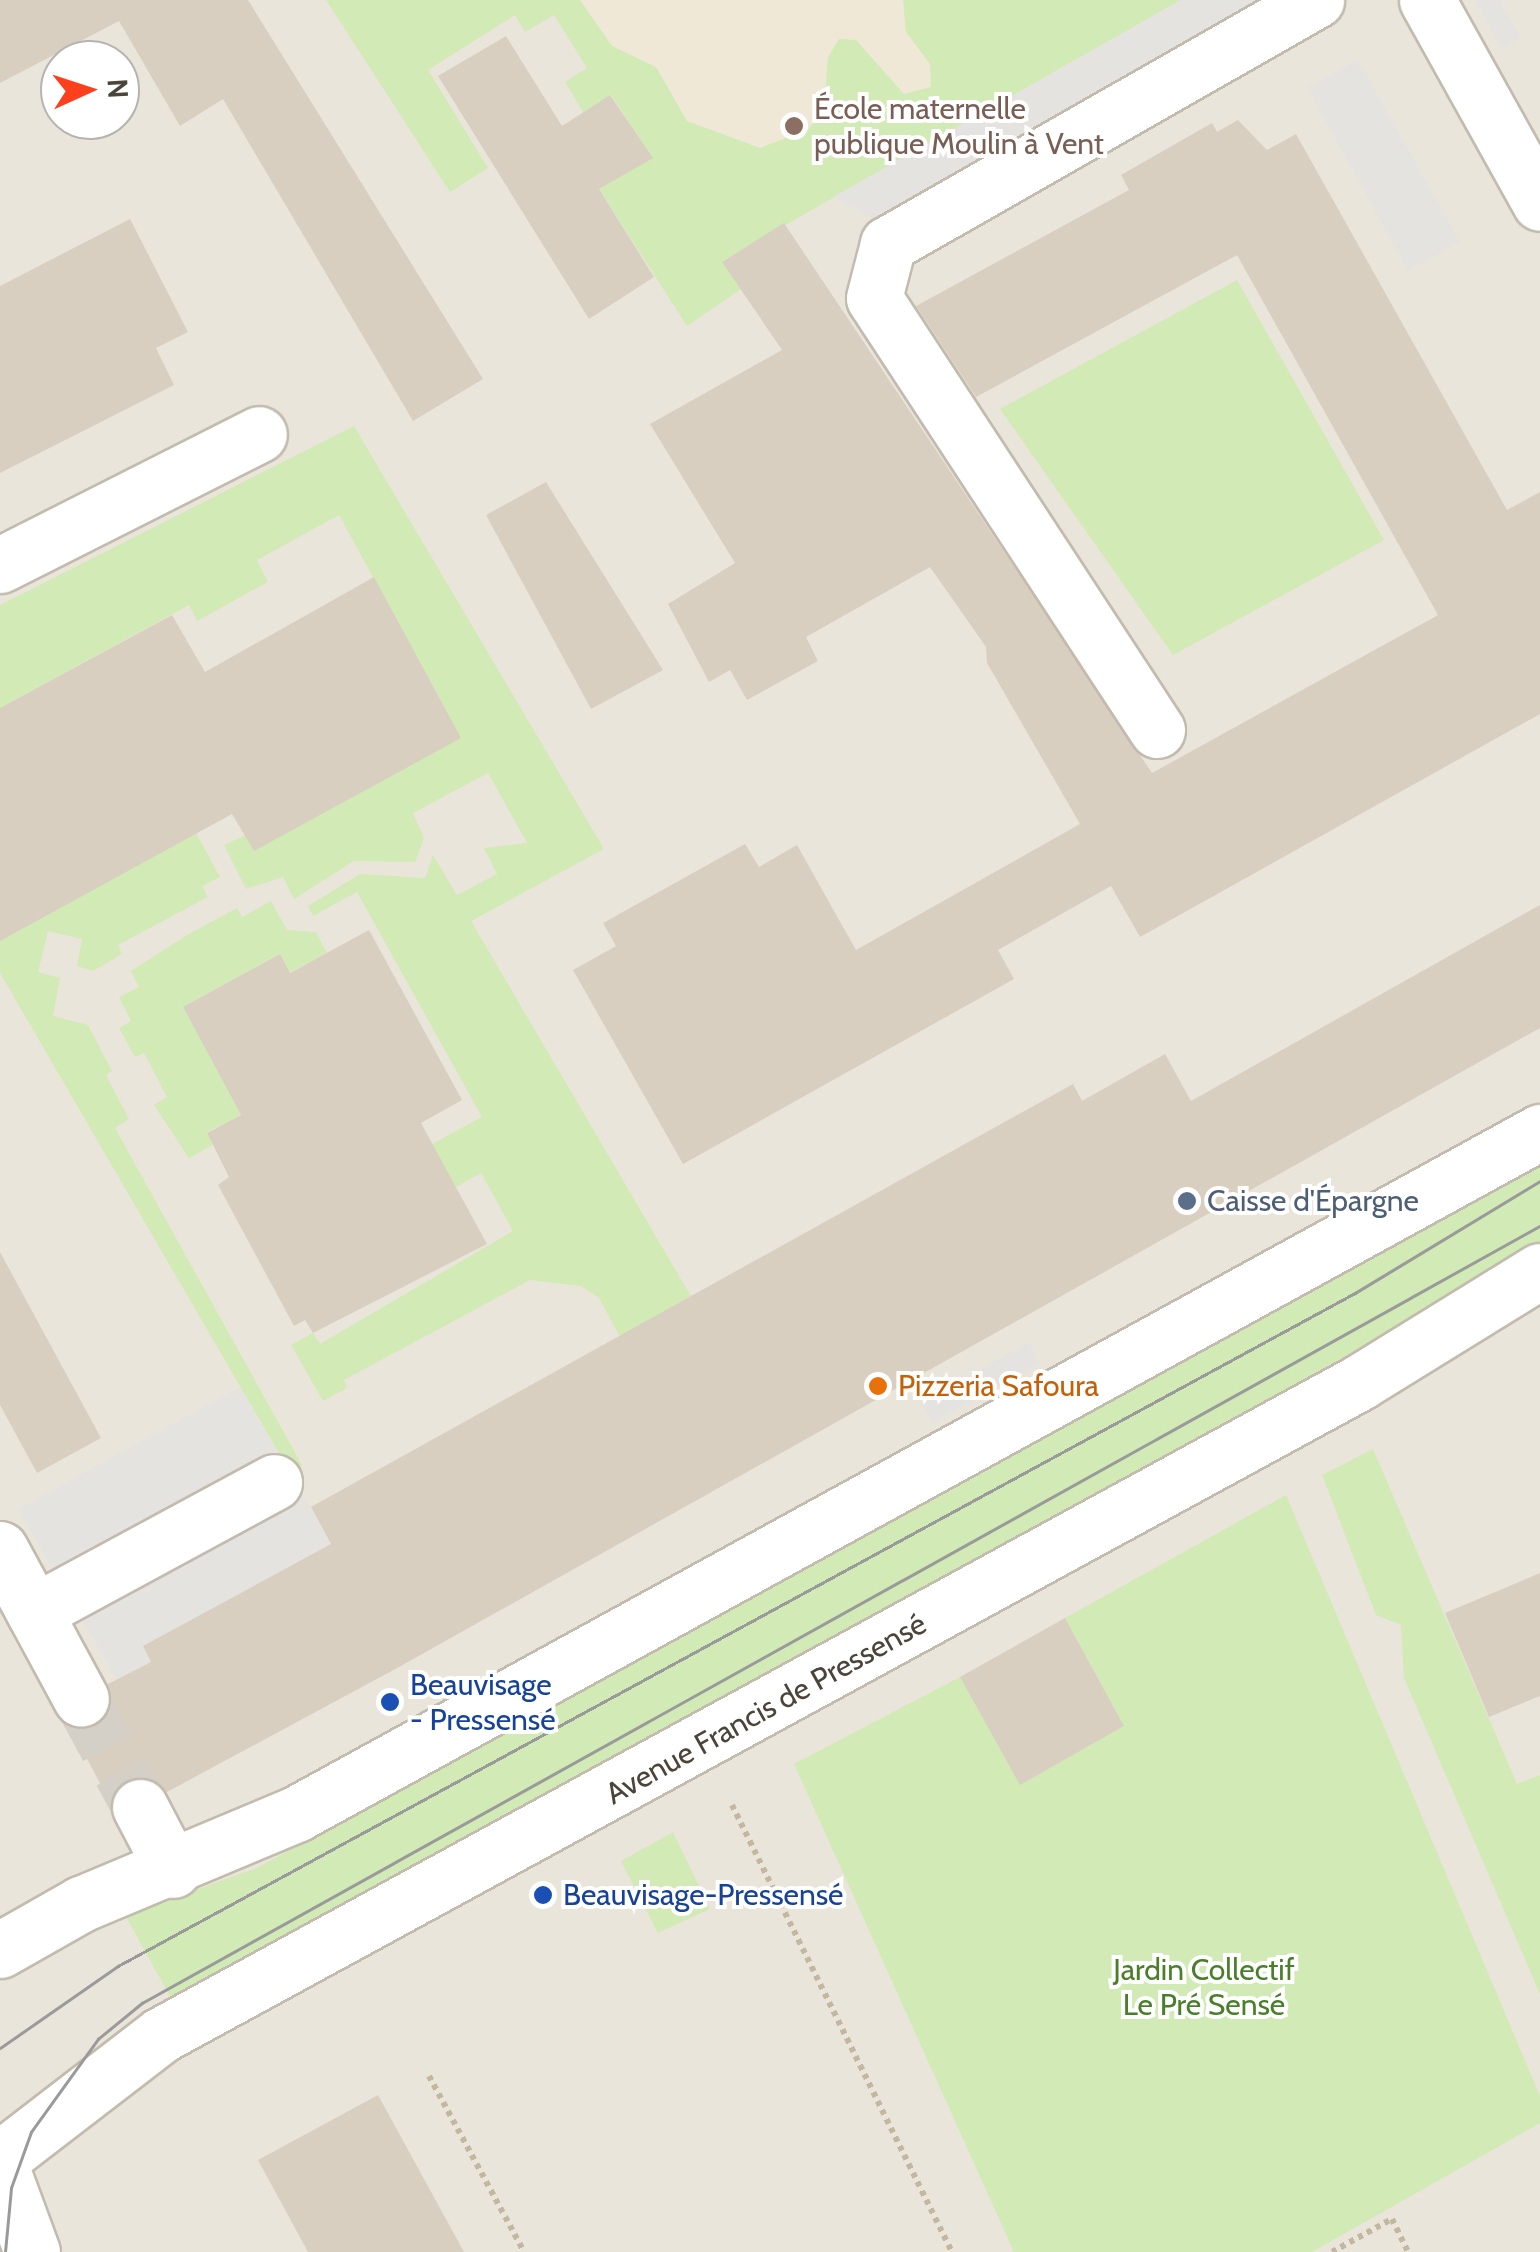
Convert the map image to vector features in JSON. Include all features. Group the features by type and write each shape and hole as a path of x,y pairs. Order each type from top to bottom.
{"street":[{"path":"1157,730 874,298 888,244 1316,0"},
{"path":"1427,0 1540,203"},
{"path":"0,565 259,434"},
{"path":"0,1950 82,1904 172,1870 296,1814 1540,1132"},
{"name":"Avenue Francis de Pressensé","path":"0,2162 161,2035 1360,1382 1540,1271"},
{"path":"34,1612 274,1482"},
{"path":"0,1549 82,1699"},
{"path":"140,1807 172,1870"},
{"path":"0,2162 32,2252"}],"path":[{"path":"725,1790 952,2252"},
{"path":"428,2076 524,2252"},
{"path":"1332,2252 1392,2219 1408,2252"}],"shaded area":[{"path":"0,0 1540,0 1540,2252 0,2252"},
{"name":"École maternelle publique Moulin à Vent","path":"548,0 1181,0 723,261"},
{"path":"1181,0 1258,0 1270,8 881,223 833,197"},
{"path":"1475,0 1500,0 1521,38 1501,48"},
{"path":"1358,59 1460,242 1408,271 1307,88"},
{"path":"1029,1342 1039,1364 932,1423 922,1402"},
{"path":"240,1387 341,1562 117,1680 18,1509"}],"green space":[{"name":"École maternelle publique Moulin à Vent","path":"326,0 580,0 612,46 656,67 687,121 760,148 809,129 824,106 828,57 839,39 856,40 904,94 931,87 930,64 906,32 903,0 1181,0 724,260 741,289 687,326 599,189 652,157 611,95 583,112 565,82 587,68 554,15 525,32 515,15 428,70 488,168 450,192"},
{"path":"1237,280 1384,540 1173,655 1000,409"},
{"path":"354,426 604,849 471,921 692,1298 620,1337 599,1298 581,1286 530,1280 344,1380 347,1388 323,1401 291,1345 313,1333 320,1344 513,1231 481,1173 456,1187 432,1144 482,1117 357,892 313,916 308,906 360,874 425,878 433,855 457,895 497,874 484,848 527,843 488,773 413,813 424,838 415,862 354,861 294,899 283,877 246,889 224,845 461,738 339,515 257,560 268,582 197,621 189,605 0,708 0,605"},
{"path":"196,833 220,877 202,886 208,897 118,945 122,954 93,971 77,966 82,939 48,931 38,972 60,978 53,1016 88,1025 112,1071 106,1075 129,1119 115,1128 302,1465 291,1474 0,973 0,844"},
{"path":"271,901 287,930 316,932 327,953 290,972 279,954 183,1007 241,1115 207,1132 213,1145 189,1158 154,1105 167,1097 144,1053 135,1057 119,1028 131,1021 119,997 139,987 131,971 187,935 237,908 242,917"},
{"path":"1540,1157 1540,1249 173,2002 125,1915 257,1868"},
{"path":"1373,1449 1517,1784 1540,1775 1540,1994 1404,1678 1401,1625 1376,1615 1322,1475"},
{"name":"Jardin Collectif Le Pré Sensé","path":"1286,1495 1540,2096 1540,2123 1312,2252 1014,2252 794,1764 960,1677 1020,1784 1124,1726 1065,1618"},
{"path":"673,1832 710,1909 658,1933 621,1861"}],"building":[{"path":"0,0 248,0 483,379 413,421 223,99 180,126 140,57 140,40 130,40 119,21 83,40 40,40 40,62 0,83"},
{"path":"506,36 562,126 610,95 653,158 599,189 654,277 589,319 438,76"},
{"path":"1238,120 1267,150 1296,134 1507,510 1540,492 1540,714 1140,937 1111,886 998,950 1014,979 683,1164 573,970 616,946 603,923 745,844 759,867 797,845 856,950 1080,824 987,663 986,647 930,567 806,637 818,661 747,700 730,670 709,682 668,604 735,563 650,424 782,350 722,262 784,223 1152,773 1438,615 1237,255 976,397 916,306 1129,190 1121,175 1212,123 1217,132"},
{"path":"130,219 188,332 156,348 174,385 0,473 0,286"},
{"path":"546,482 663,670 591,709 486,515"},
{"path":"374,577 461,738 254,851 232,814 0,941 0,708 172,615 205,672"},
{"path":"1540,905 1540,1028 399,1667 167,1792 140,1776 125,1780 110,1802 70,1727 95,1727 107,1716 108,1684 151,1662 143,1646 331,1544 311,1507 1073,1084 1082,1101 1165,1054 1191,1101"},
{"path":"369,930 462,1100 421,1123 487,1244 313,1333 305,1320 294,1326 218,1185 229,1177 207,1133 241,1115 183,1007 280,954 290,973"},
{"path":"0,1252 101,1438 37,1473 0,1405"},
{"path":"1540,1573 1540,1696 1489,1717 1445,1613"},
{"path":"1065,1618 1124,1726 1020,1785 960,1677"},
{"path":"378,2095 464,2252 308,2252 258,2160"}],"tunnel":[{"path":"81,1699 140,1807"}],"tram line":[{"path":"0,2048 118,1966 1355,1293 1540,1181"},
{"path":"5,2252 11,2188 31,2132 98,2039 142,2003 1540,1226"}],"place":[{"name":"École maternelle publique Moulin à Vent","path":"794,126"},
{"name":"Caisse d'Épargne","path":"1187,1201"},
{"name":"Pizzeria Safoura","path":"878,1386"},
{"name":"Beauvisage - Pressensé","path":"390,1702"},
{"name":"Beauvisage-Pressensé","path":"543,1895"}]}
